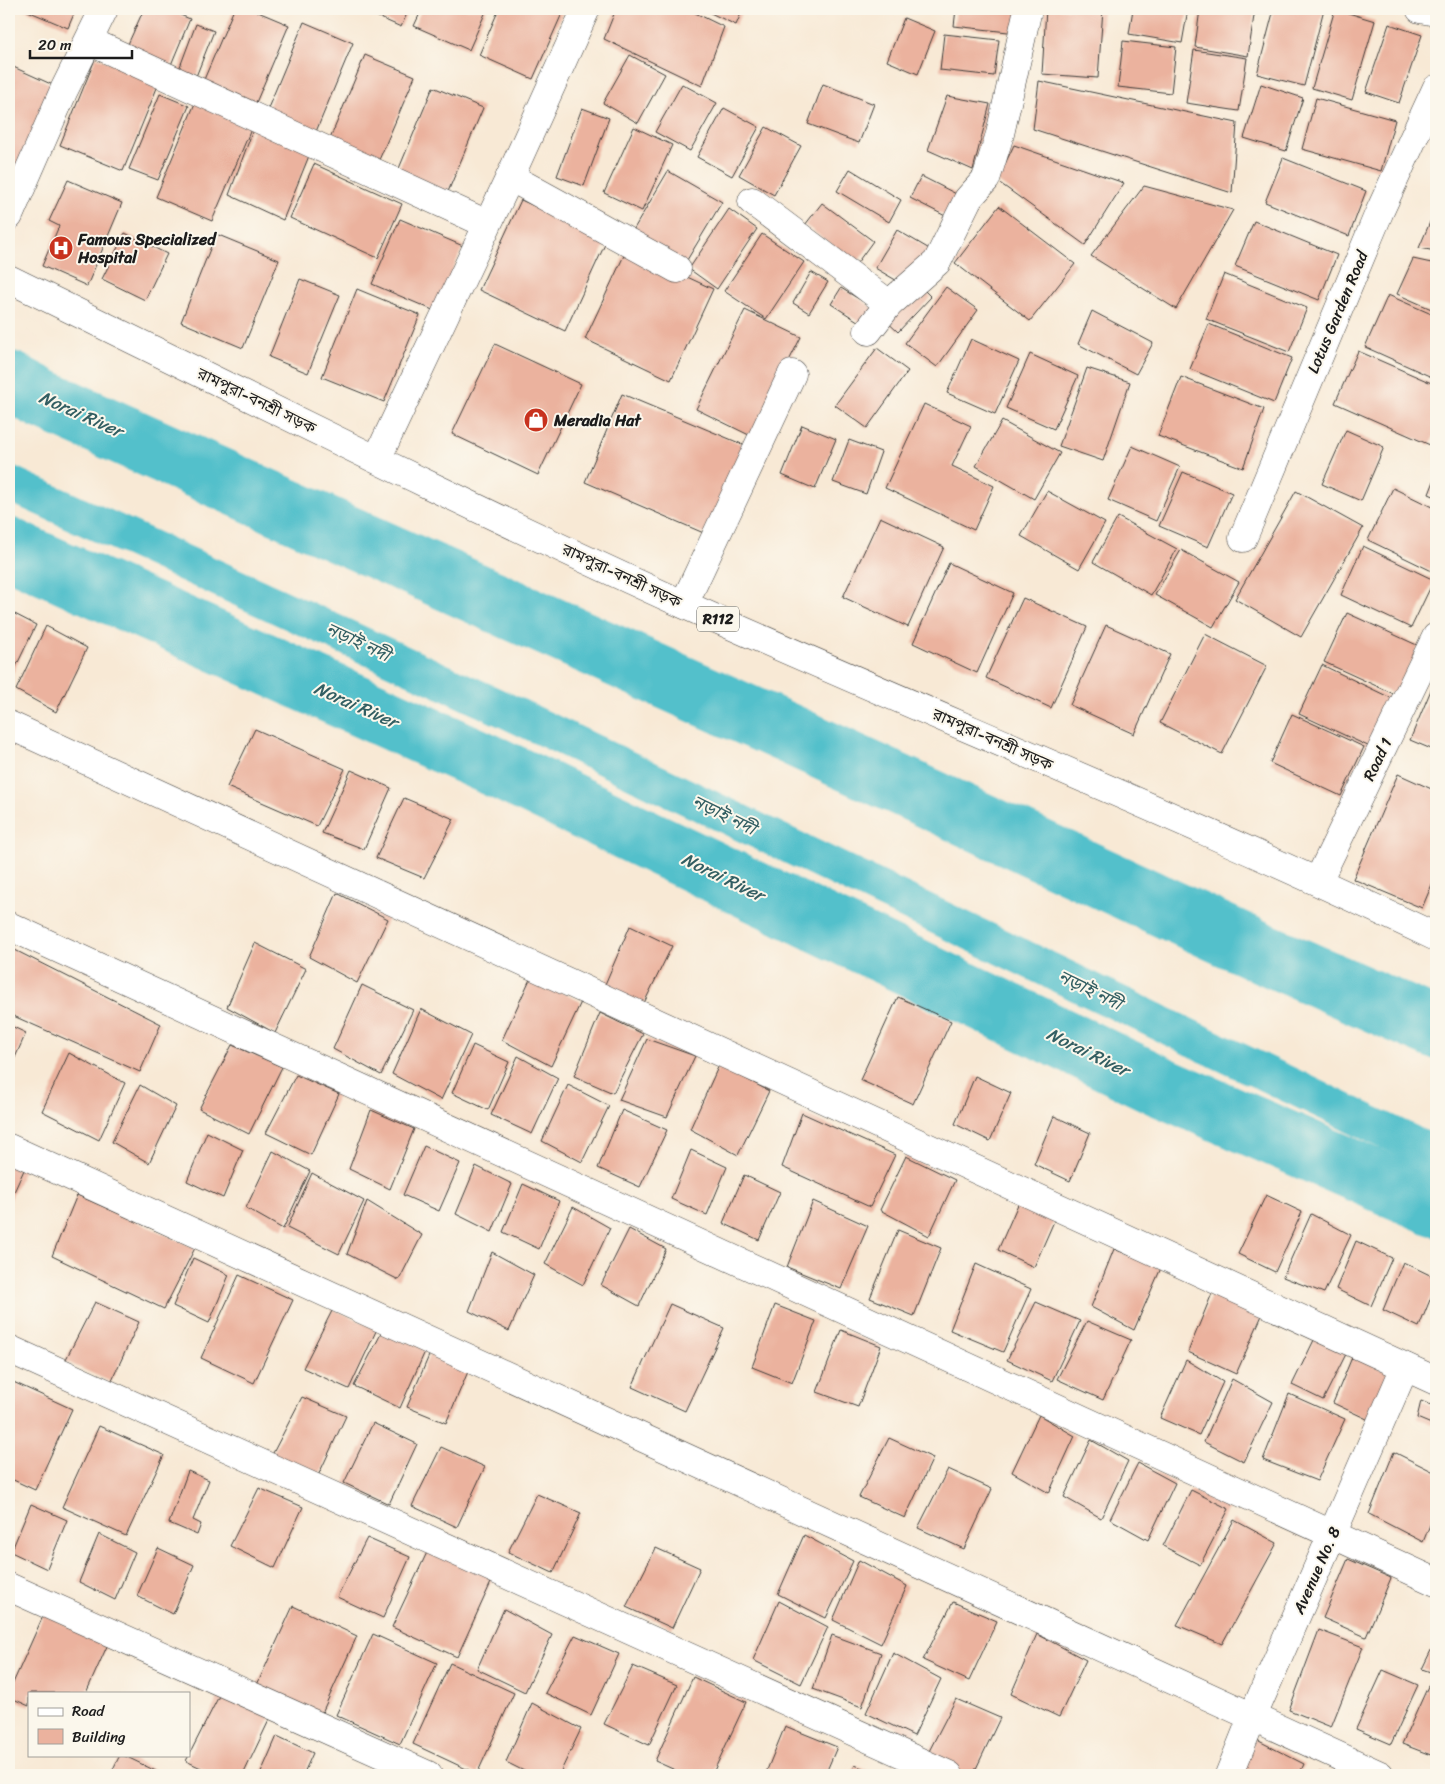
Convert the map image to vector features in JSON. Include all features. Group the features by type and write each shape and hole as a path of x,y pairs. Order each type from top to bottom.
{"street":[{"path":"9,216 64,90 104,9"},
{"path":"377,459 510,177 586,9"},
{"path":"868,331 889,304 937,262 968,199 986,179 1000,134 1028,9"},
{"path":"1420,9 1436,12"},
{"path":"89,41 487,224"},
{"name":"Lotus Garden Road","path":"1243,538 1379,213 1436,89"},
{"path":"510,177 677,269"},
{"path":"752,201 889,304"},
{"name":"রামপুরা-বনশ্রী সড়ক","path":"9,280 377,459 684,604 1318,881 1436,937"},
{"path":"684,604 792,374"},
{"name":"Road 1","path":"1318,881 1436,637"},
{"path":"9,725 1436,1380"},
{"path":"9,926 1436,1582"},
{"path":"9,1148 1380,1775"},
{"path":"9,1349 949,1775"},
{"name":"Avenue No. 8","path":"1229,1775 1405,1367"},
{"path":"9,1587 428,1775"}],"building":[{"path":"23,9 76,9 68,28"},
{"path":"144,9 166,9 190,19 168,72 124,53"},
{"path":"234,9 251,9 289,25 252,112 200,89"},
{"path":"360,9 409,9 401,27"},
{"path":"422,9 487,9 469,50 414,26"},
{"path":"499,9 564,9 533,79 479,55"},
{"path":"616,9 687,9 724,27 702,86 604,39"},
{"path":"702,9 743,9 736,25"},
{"path":"956,9 1019,9 1017,33 954,26"},
{"path":"1046,9 1103,9 1098,78 1042,74"},
{"path":"1133,9 1188,9 1182,43 1129,34"},
{"path":"1200,9 1255,9 1248,56 1195,47"},
{"path":"1274,9 1324,9 1304,86 1257,74"},
{"path":"1335,9 1375,21 1352,100 1312,88"},
{"path":"904,18 935,31 918,74 887,61"},
{"path":"304,22 353,43 315,134 266,113"},
{"path":"196,24 214,31 195,79 178,72"},
{"path":"1389,24 1422,35 1399,103 1366,92"},
{"path":"944,34 999,40 994,76 940,70"},
{"path":"1123,41 1176,47 1171,93 1118,87"},
{"path":"1194,50 1247,58 1239,111 1186,103"},
{"path":"365,55 415,76 376,167 327,146"},
{"path":"630,55 665,74 638,123 603,103"},
{"path":"96,57 159,83 123,171 60,145"},
{"path":"9,65 64,90 9,216"},
{"path":"1039,81 1237,123 1232,193 1033,129"},
{"path":"682,84 717,103 690,151 655,132"},
{"path":"823,84 874,104 859,143 808,124"},
{"path":"1261,84 1303,98 1286,151 1244,138"},
{"path":"433,87 483,108 445,199 395,178"},
{"path":"160,94 189,106 158,180 129,169"},
{"path":"198,96 255,120 212,221 156,197"},
{"path":"947,96 990,104 973,170 928,150"},
{"path":"1316,98 1395,120 1381,171 1302,149"},
{"path":"582,108 609,118 584,186 557,176"},
{"path":"724,108 759,127 732,176 697,157"},
{"path":"256,122 313,146 283,220 229,195"},
{"path":"634,127 672,145 642,211 604,193"},
{"path":"766,127 801,146 774,195 739,175"},
{"path":"1014,145 1124,183 1085,245 997,181"},
{"path":"1283,158 1366,191 1349,236 1265,202"},
{"path":"314,164 402,204 378,258 290,218"},
{"path":"850,169 901,200 889,222 837,191"},
{"path":"668,171 722,202 681,270 628,239"},
{"path":"921,176 978,205 967,227 910,198"},
{"path":"68,180 122,203 87,286 42,266 59,226 49,221"},
{"path":"1144,186 1233,210 1176,309 1091,256"},
{"path":"521,200 607,240 565,331 479,290"},
{"path":"822,203 873,241 857,263 805,225"},
{"path":"999,206 1075,264 1030,321 955,263"},
{"path":"1436,208 1436,251 1419,248"},
{"path":"729,209 757,229 717,289 689,269"},
{"path":"400,219 463,246 435,311 372,284"},
{"path":"1254,221 1337,255 1319,300 1235,266"},
{"path":"897,230 938,254 906,286 875,268"},
{"path":"125,233 167,254 145,300 102,279"},
{"path":"216,234 279,260 243,348 181,322"},
{"path":"762,234 804,262 766,319 724,291"},
{"path":"627,249 713,289 671,380 585,339"},
{"path":"1413,259 1436,264 1436,311 1397,294"},
{"path":"811,272 828,282 809,313 793,303"},
{"path":"1224,274 1307,308 1289,352 1206,319"},
{"path":"300,279 340,295 308,373 269,357"},
{"path":"917,283 931,297 898,332 883,318"},
{"path":"946,287 978,310 937,367 905,343"},
{"path":"841,288 875,309 864,325 831,304"},
{"path":"357,289 420,315 384,402 322,377"},
{"path":"1388,295 1436,316 1436,379 1365,347"},
{"path":"745,310 801,337 751,436 696,409"},
{"path":"1092,311 1153,343 1136,374 1078,344"},
{"path":"1209,324 1292,358 1274,403 1190,369"},
{"path":"971,339 1019,361 995,414 947,393"},
{"path":"495,344 581,384 538,475 452,434"},
{"path":"877,348 908,371 867,428 835,405"},
{"path":"1358,351 1436,385 1436,431 1430,445 1335,403"},
{"path":"1030,354 1078,376 1054,429 1006,408"},
{"path":"1087,368 1130,382 1103,461 1059,446"},
{"path":"1181,377 1264,409 1243,468 1158,436"},
{"path":"622,394 744,445 706,534 585,482"},
{"path":"924,404 971,426 952,466 994,486 974,530 885,488"},
{"path":"1002,421 1060,453 1034,499 976,466"},
{"path":"802,425 836,439 815,489 782,475"},
{"path":"1346,430 1384,447 1361,501 1322,484"},
{"path":"849,440 881,452 866,494 833,482"},
{"path":"1132,446 1180,467 1156,521 1108,500"},
{"path":"1183,472 1232,493 1208,547 1159,526"},
{"path":"1436,476 1436,497 1429,494"},
{"path":"1393,488 1436,509 1436,573 1368,540"},
{"path":"1047,491 1105,523 1079,569 1021,536"},
{"path":"1296,491 1363,528 1301,637 1235,599"},
{"path":"880,517 944,547 908,627 843,597"},
{"path":"1118,517 1177,549 1151,595 1093,562"},
{"path":"1363,546 1434,580 1411,628 1341,595"},
{"path":"1181,550 1239,582 1213,627 1155,595"},
{"path":"949,563 1013,593 977,673 913,643"},
{"path":"1023,598 1087,627 1051,708 986,678"},
{"path":"9,611 36,625 9,681"},
{"path":"1347,613 1419,646 1396,695 1324,662"},
{"path":"1106,625 1170,654 1134,734 1070,705"},
{"path":"46,626 87,648 56,712 16,690"},
{"path":"1205,634 1267,666 1222,754 1160,723"},
{"path":"1322,665 1393,699 1370,747 1299,714"},
{"path":"1436,678 1436,751 1410,740"},
{"path":"1292,714 1364,747 1341,796 1270,763"},
{"path":"255,729 345,769 317,826 227,787"},
{"path":"351,770 391,788 364,849 322,833"},
{"path":"1398,774 1436,791 1436,875 1422,908 1353,879"},
{"path":"404,798 454,819 424,878 376,858"},
{"path":"337,893 388,919 357,983 309,957"},
{"path":"630,926 672,946 643,1005 603,989"},
{"path":"255,943 306,969 275,1033 227,1007"},
{"path":"9,947 161,1024 140,1072 9,1014"},
{"path":"531,977 581,1002 551,1066 502,1040"},
{"path":"362,985 413,1010 381,1075 333,1049"},
{"path":"898,997 951,1021 913,1104 860,1080"},
{"path":"421,1009 471,1035 441,1100 392,1074"},
{"path":"600,1013 643,1034 613,1093 574,1076"},
{"path":"9,1025 26,1033 9,1071"},
{"path":"647,1039 695,1056 667,1117 619,1100"},
{"path":"232,1045 282,1067 249,1134 199,1109"},
{"path":"473,1045 509,1062 488,1110 452,1093"},
{"path":"69,1053 125,1083 99,1140 42,1111"},
{"path":"518,1056 558,1078 532,1134 491,1115"},
{"path":"719,1065 769,1091 738,1155 690,1129"},
{"path":"296,1075 339,1094 311,1155 266,1133"},
{"path":"975,1076 1011,1093 990,1141 955,1124"},
{"path":"140,1085 176,1106 149,1163 112,1142"},
{"path":"568,1085 609,1106 582,1162 542,1141"},
{"path":"371,1110 414,1129 390,1189 349,1169"},
{"path":"622,1110 667,1130 640,1187 598,1168"},
{"path":"802,1113 895,1155 870,1207 782,1167"},
{"path":"1054,1116 1090,1133 1070,1181 1034,1164"},
{"path":"207,1132 243,1150 223,1198 187,1181"},
{"path":"424,1146 460,1163 439,1211 403,1195"},
{"path":"691,1150 727,1167 707,1215 671,1199"},
{"path":"273,1151 310,1171 283,1229 246,1208"},
{"path":"906,1156 955,1180 929,1236 880,1210"},
{"path":"9,1163 24,1170 9,1203"},
{"path":"476,1166 512,1184 492,1232 456,1214"},
{"path":"312,1173 364,1201 339,1254 287,1228"},
{"path":"744,1175 780,1192 759,1240 723,1223"},
{"path":"523,1184 559,1201 539,1249 503,1232"},
{"path":"77,1195 195,1248 164,1309 52,1256"},
{"path":"1266,1195 1302,1212 1275,1272 1238,1254"},
{"path":"367,1201 422,1235 399,1280 347,1254"},
{"path":"813,1201 868,1226 841,1289 787,1267"},
{"path":"1019,1202 1055,1219 1034,1267 998,1250"},
{"path":"573,1207 610,1228 583,1285 545,1264"},
{"path":"1311,1214 1351,1235 1324,1293 1283,1277"},
{"path":"629,1229 666,1249 639,1306 601,1285"},
{"path":"898,1230 941,1248 914,1316 870,1298"},
{"path":"1356,1241 1392,1258 1371,1306 1336,1289"},
{"path":"1114,1249 1161,1268 1134,1330 1091,1307"},
{"path":"492,1252 534,1275 509,1331 469,1311"},
{"path":"193,1258 229,1275 209,1323 173,1306"},
{"path":"1403,1262 1436,1278 1436,1285 1419,1327 1383,1310"},
{"path":"976,1264 1031,1289 1003,1352 950,1330"},
{"path":"239,1275 293,1300 254,1383 201,1358"},
{"path":"1213,1291 1263,1313 1236,1374 1188,1352"},
{"path":"95,1302 139,1322 111,1382 65,1361"},
{"path":"1036,1302 1080,1321 1052,1381 1007,1360"},
{"path":"670,1304 724,1328 685,1411 632,1387"},
{"path":"775,1305 816,1321 792,1383 752,1367"},
{"path":"333,1309 377,1329 349,1389 303,1368"},
{"path":"1087,1321 1131,1340 1103,1400 1057,1379"},
{"path":"384,1328 427,1347 400,1408 354,1386"},
{"path":"841,1330 881,1346 858,1407 817,1392"},
{"path":"1315,1338 1346,1354 1323,1400 1292,1385"},
{"path":"431,1351 470,1367 446,1423 407,1407"},
{"path":"1353,1355 1389,1372 1369,1420 1333,1403"},
{"path":"1186,1360 1223,1382 1199,1435 1160,1418"},
{"path":"1232,1379 1273,1402 1244,1462 1204,1442"},
{"path":"9,1380 72,1409 35,1490 9,1478"},
{"path":"1289,1394 1345,1419 1317,1481 1263,1460"},
{"path":"302,1397 346,1416 318,1476 272,1455"},
{"path":"1421,1401 1436,1407 1436,1426 1417,1418"},
{"path":"1039,1415 1075,1436 1049,1493 1012,1472"},
{"path":"373,1423 417,1444 389,1504 344,1483"},
{"path":"99,1426 164,1455 126,1536 62,1507"},
{"path":"889,1438 933,1458 905,1518 859,1497"},
{"path":"1091,1440 1128,1461 1101,1518 1064,1497"},
{"path":"441,1447 485,1467 457,1527 412,1506"},
{"path":"1394,1452 1436,1473 1436,1510 1423,1542 1369,1514"},
{"path":"1138,1463 1175,1483 1148,1540 1110,1519"},
{"path":"948,1469 992,1489 964,1549 918,1528"},
{"path":"188,1471 209,1480 193,1520 201,1524 197,1535 169,1523"},
{"path":"259,1488 303,1507 275,1568 230,1546"},
{"path":"1191,1490 1229,1509 1200,1565 1163,1546"},
{"path":"537,1494 581,1513 553,1573 508,1552"},
{"path":"31,1504 67,1520 47,1569 11,1552"},
{"path":"1234,1520 1277,1543 1222,1644 1177,1625"},
{"path":"99,1534 135,1552 115,1600 79,1582"},
{"path":"804,1535 853,1561 826,1618 778,1594"},
{"path":"367,1538 410,1557 383,1618 337,1597"},
{"path":"430,1546 494,1576 457,1657 392,1627"},
{"path":"158,1548 194,1565 173,1614 137,1596"},
{"path":"656,1548 700,1568 672,1628 626,1607"},
{"path":"1348,1559 1391,1578 1366,1637 1323,1618"},
{"path":"859,1560 907,1586 881,1644 833,1620"},
{"path":"779,1601 828,1627 801,1684 753,1660"},
{"path":"953,1602 997,1621 969,1681 923,1660"},
{"path":"293,1606 357,1636 320,1717 256,1687"},
{"path":"504,1609 552,1635 525,1692 477,1669"},
{"path":"44,1614 108,1644 86,1692 28,1692 28,1706 9,1697 9,1692"},
{"path":"1319,1630 1363,1647 1331,1727 1289,1710"},
{"path":"373,1634 437,1663 400,1744 336,1715"},
{"path":"1037,1634 1086,1660 1059,1717 1011,1694"},
{"path":"575,1635 619,1654 591,1715 545,1693"},
{"path":"832,1635 881,1653 862,1707 813,1689"},
{"path":"1436,1640 1436,1674 1422,1669"},
{"path":"893,1653 941,1679 914,1736 866,1713"},
{"path":"450,1663 514,1693 477,1774 413,1744"},
{"path":"633,1666 677,1685 649,1745 604,1724"},
{"path":"1383,1670 1418,1685 1391,1744 1356,1729"},
{"path":"693,1677 746,1702 712,1775 686,1775 655,1761"},
{"path":"1429,1684 1436,1687 1436,1757 1402,1744"},
{"path":"222,1690 272,1714 243,1775 216,1775 186,1761"},
{"path":"956,1699 1000,1718 973,1775 965,1775 926,1757"},
{"path":"532,1703 581,1729 559,1775 532,1775 506,1762"},
{"path":"785,1726 837,1747 825,1775 765,1775"},
{"path":"277,1736 313,1753 303,1775 260,1775"},
{"path":"1255,1739 1304,1764 1299,1775 1239,1775"},
{"path":"120,1756 125,1756 164,1775 110,1775"},
{"path":"855,1765 878,1775 850,1775"},
{"path":"1319,1771 1329,1775 1317,1775"}],"waterway":[{"name":"Norai River","path":"9,381 43,399 789,734 1261,952 1436,1029"},
{"name":"নড়াই নদী","path":"9,483 503,709 1436,1155"},
{"name":"Norai River","path":"9,548 493,766 1160,1086 1436,1206"}],"place":[{"name":"Famous Specialized Hospital","path":"61,248"},
{"name":"Meradia Hat","path":"536,420"}]}
